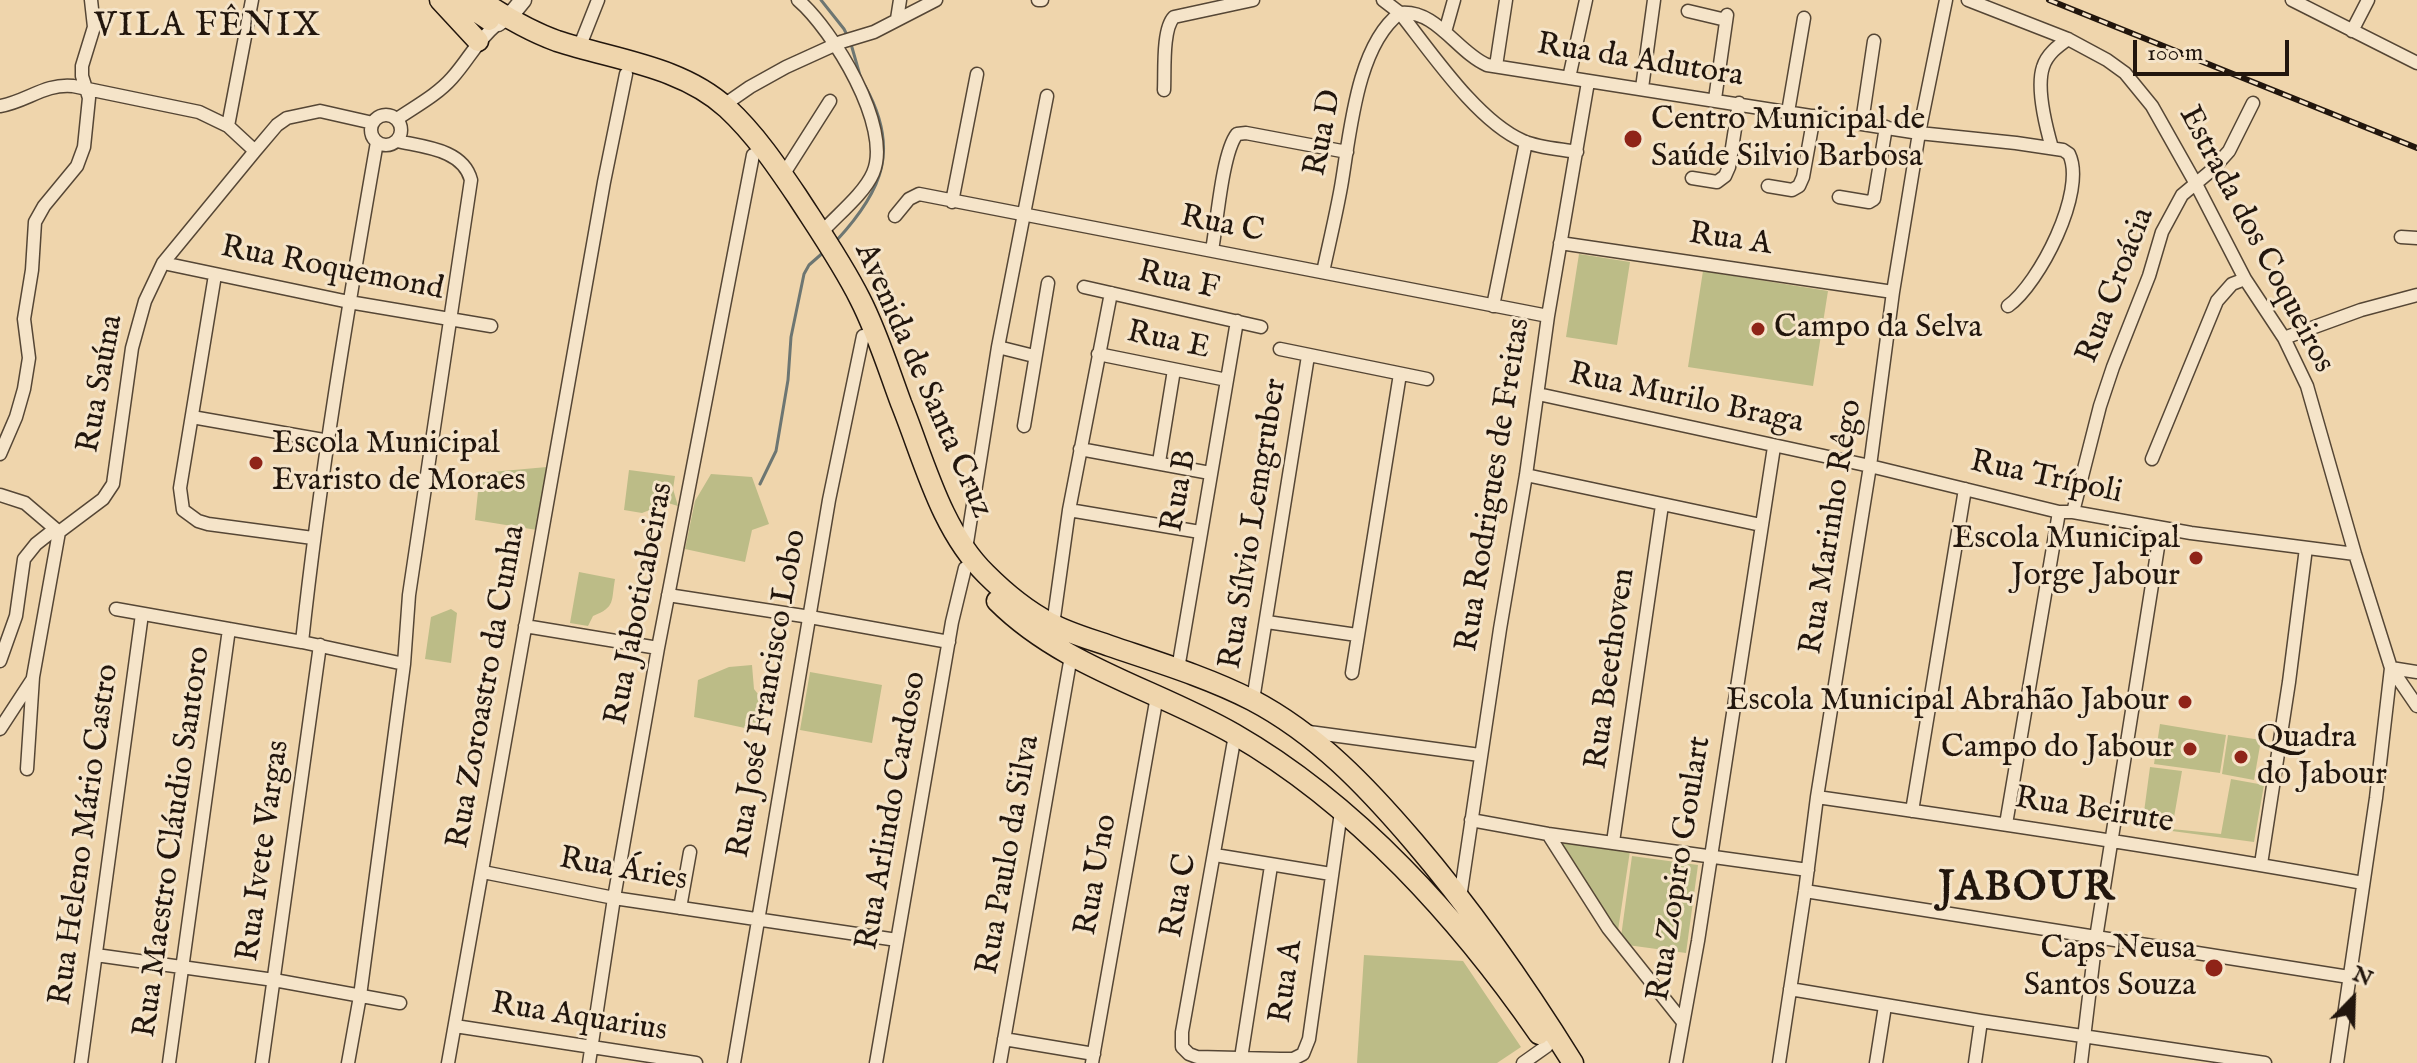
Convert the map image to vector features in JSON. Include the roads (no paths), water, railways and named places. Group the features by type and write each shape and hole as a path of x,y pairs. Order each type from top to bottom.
{"main road":[{"path":"440,0 478,41"},
{"name":"Avenida de Santa Cruz","path":"459,0 501,21 542,48 572,60 669,87 723,120 825,248 861,300 932,483 966,559 1053,625 1178,669 1253,700 1300,730 1349,770 1460,898 1521,982 1573,1063"},
{"name":"Avenida de Santa Cruz","path":"480,0 501,21 682,79 724,105 760,143 783,175 825,248 863,336 933,517 1006,610 1071,656 1235,735 1313,789 1393,859 1442,910 1507,988 1553,1054"},
{"path":"1157,696 1167,674 1178,669"},
{"path":"1313,789 1328,795 1339,794 1346,787 1349,770"}],"street":[{"path":"0,454 16,417 27,373 29,358 24,319 32,270 35,222 38,213 81,157 89,108 90,90 82,76 82,66 94,27 91,0"},
{"path":"228,126 252,0"},
{"path":"397,119 451,79 478,41 523,0"},
{"path":"579,48 598,0"},
{"path":"798,0 838,43 869,109 874,127 874,172 825,248"},
{"path":"897,19 900,0"},
{"path":"724,105 786,67 838,43 874,32 936,0"},
{"path":"1185,0 1190,14"},
{"path":"1164,90 1169,23 1174,17 1253,0"},
{"name":"Rua da Adutora","path":"1383,0 1400,13 1406,12 1432,22 1472,57 1487,65 1919,133 2052,148"},
{"path":"1445,32 1454,0"},
{"path":"1496,66 1506,0"},
{"path":"1569,78 1586,0"},
{"path":"1642,88 1654,0"},
{"name":"Rua Marinho Rêgo","path":"1779,1063 1817,797 1870,466 1893,292 1919,133 1946,0"},
{"name":"Estrada dos Coqueiros","path":"1968,0 2068,39 2107,60 2140,88 2152,106 2245,279 2284,338 2307,386 2391,668 2417,706"},
{"path":"2292,0 2417,63"},
{"path":"2352,31 2368,0"},
{"path":"1688,11 1726,18 1715,99"},
{"path":"1400,13 1458,85 1508,133 1526,142 1577,152"},
{"name":"Rua D","path":"1323,272 1366,66 1390,20 1400,13"},
{"path":"1788,112 1804,18"},
{"path":"2008,306 2019,298 2035,276 2053,243 2072,185 2073,162 2069,154 2052,148 2044,119 2042,73 2048,58 2068,39"},
{"path":"1862,122 1874,41"},
{"name":"Rua Zoroastro da Cunha","path":"448,1063 604,182 626,74"},
{"path":"952,202 977,74"},
{"name":"Rua Rodrigues de Freitas","path":"1460,898 1548,316 1588,82"},
{"path":"0,106 61,85 90,90 199,112 228,126 255,151"},
{"name":"Rua Arlindo Cardoso","path":"876,1063 966,559 998,347 1047,96"},
{"path":"783,175 830,101"},
{"path":"1692,178 1717,182 1725,176 1739,103"},
{"name":"Rua Croácia","path":"2006,824 2066,512 2113,367 2149,276 2162,232 2182,195 2229,151 2253,103"},
{"name":"Rua Saúna","path":"0,661 16,616 24,559 36,544 103,499 113,484 132,348 145,301 163,263 277,125 287,118 320,111 373,123"},
{"path":"302,642 313,538 377,142 371,131 376,119 385,115 397,119 401,129 397,141"},
{"path":"1768,186 1792,190 1799,186 1814,116"},
{"path":"1839,197 1869,202 1874,199 1886,127"},
{"name":"Rua F","path":"1212,250 1232,141 1240,133 1347,152"},
{"path":"348,1063 360,996 404,664 409,595 470,191 469,171 453,156 397,141 389,145 377,142"},
{"path":"1493,306 1526,142"},
{"name":"Rua Jaboticabeiras","path":"589,1063 614,898 658,648 753,155"},
{"name":"Rua C","path":"895,216 909,199 919,194 1548,316"},
{"path":"2401,237 2417,238"},
{"name":"Rua A","path":"1560,243 1893,292"},
{"name":"Rua Roquemond","path":"163,263 349,302 491,326"},
{"path":"215,275 180,488 183,510 208,524 313,538"},
{"path":"2152,459 2217,301 2232,284 2245,279"},
{"path":"1024,426 1048,283"},
{"name":"Rua F","path":"1084,287 1261,327"},
{"path":"1053,625 1069,510 1111,293"},
{"path":"2284,338 2361,310 2417,295"},
{"name":"Rua B","path":"1178,669 1237,321"},
{"name":"Rua José Francisco Lobo","path":"734,1063 829,500 863,336"},
{"path":"998,347 1034,356"},
{"path":"1280,349 1427,379"},
{"name":"Rua E","path":"1098,354 1227,380"},
{"name":"Rua Sílvio Lemgruber","path":"1253,700 1308,356"},
{"path":"1159,462 1174,370"},
{"path":"1352,673 1400,374"},
{"name":"Rua Murilo Braga","path":"1538,394 1870,466"},
{"path":"192,417 329,441"},
{"name":"Rua Zopiro Goulart","path":"1676,1063 1774,447"},
{"path":"1080,449 1210,473"},
{"name":"Rua Trípoli","path":"1870,466 2066,512 2355,554"},
{"path":"1526,475 1761,525"},
{"path":"1912,811 1965,489"},
{"path":"0,495 25,503 57,531 33,677 27,769"},
{"name":"Rua Beethoven","path":"1613,842 1662,505"},
{"path":"1069,510 1200,532"},
{"path":"2081,1063 2096,938 2161,528"},
{"path":"2261,864 2306,548"},
{"path":"668,595 949,642"},
{"path":"116,609 320,645 404,664"},
{"name":"Rua Heleno Mário Castro","path":"81,1063 142,614"},
{"path":"1267,622 1357,635"},
{"path":"525,626 658,648"},
{"name":"Rua Maestro Cláudio Santoro","path":"169,1063 229,629"},
{"name":"Rua Ivete Vargas","path":"262,1063 320,645"},
{"name":"Rua Paulo da Silva","path":"1000,1063 1071,656"},
{"path":"2337,1063 2376,798 2391,668 2417,672"},
{"path":"0,729 33,677"},
{"name":"Rua Uno","path":"1093,1058 1157,696"},
{"path":"1300,730 1480,755"},
{"name":"Rua C","path":"1185,1020 1235,735"},
{"name":"Rua Beirute","path":"1817,797 2261,864 2363,883"},
{"name":"Rua A","path":"1185,1020 1181,1043 1185,1051 1197,1057 1293,1059 1305,1051 1341,812"},
{"path":"1471,820 1548,834 1808,870"},
{"path":"1548,834 1608,928 1683,1022"},
{"path":"680,908 690,852"},
{"path":"1215,855 1331,874"},
{"path":"1241,1058 1271,866"},
{"name":"Rua Áries","path":"483,872 614,898 897,940"},
{"path":"1805,891 2349,977"},
{"path":"96,955 274,980 400,1003"},
{"path":"1790,989 2265,1063"},
{"path":"1876,1063 1885,1006"},
{"path":"1975,1063 1981,1021"},
{"name":"Rua Aquarius","path":"455,1026 696,1063"},
{"path":"1004,1039 1093,1058"},
{"path":"1523,1063 1553,1054"}],"waterway":[{"path":"821,0 848,37"},
{"path":"851,44 861,79"},
{"path":"837,240 866,204 881,168 884,149 882,130 865,86"},
{"path":"760,484 776,451 788,380 791,337 804,274 825,251"}],"railway":[{"path":"2049,0 2417,148"}],"place":[{"name":"Centro Municipal de Saúde Silvio Barbosa","path":"1633,139"},
{"name":"Campo da Selva","path":"1758,329"},
{"name":"Escola Municipal Evaristo de Moraes","path":"256,463"},
{"name":"Escola Municipal Jorge Jabour","path":"2196,558"},
{"name":"Escola Municipal Abrahão Jabour","path":"2185,702"},
{"name":"Campo do Jabour","path":"2190,749"},
{"name":"Quadra do Jabour","path":"2241,757"},
{"name":"Caps Neusa Santos Souza","path":"2214,968"}],"district":[{"name":"VILA FÊNIX","path":"208,28"},
{"name":"JABOUR","path":"2027,891"}]}
